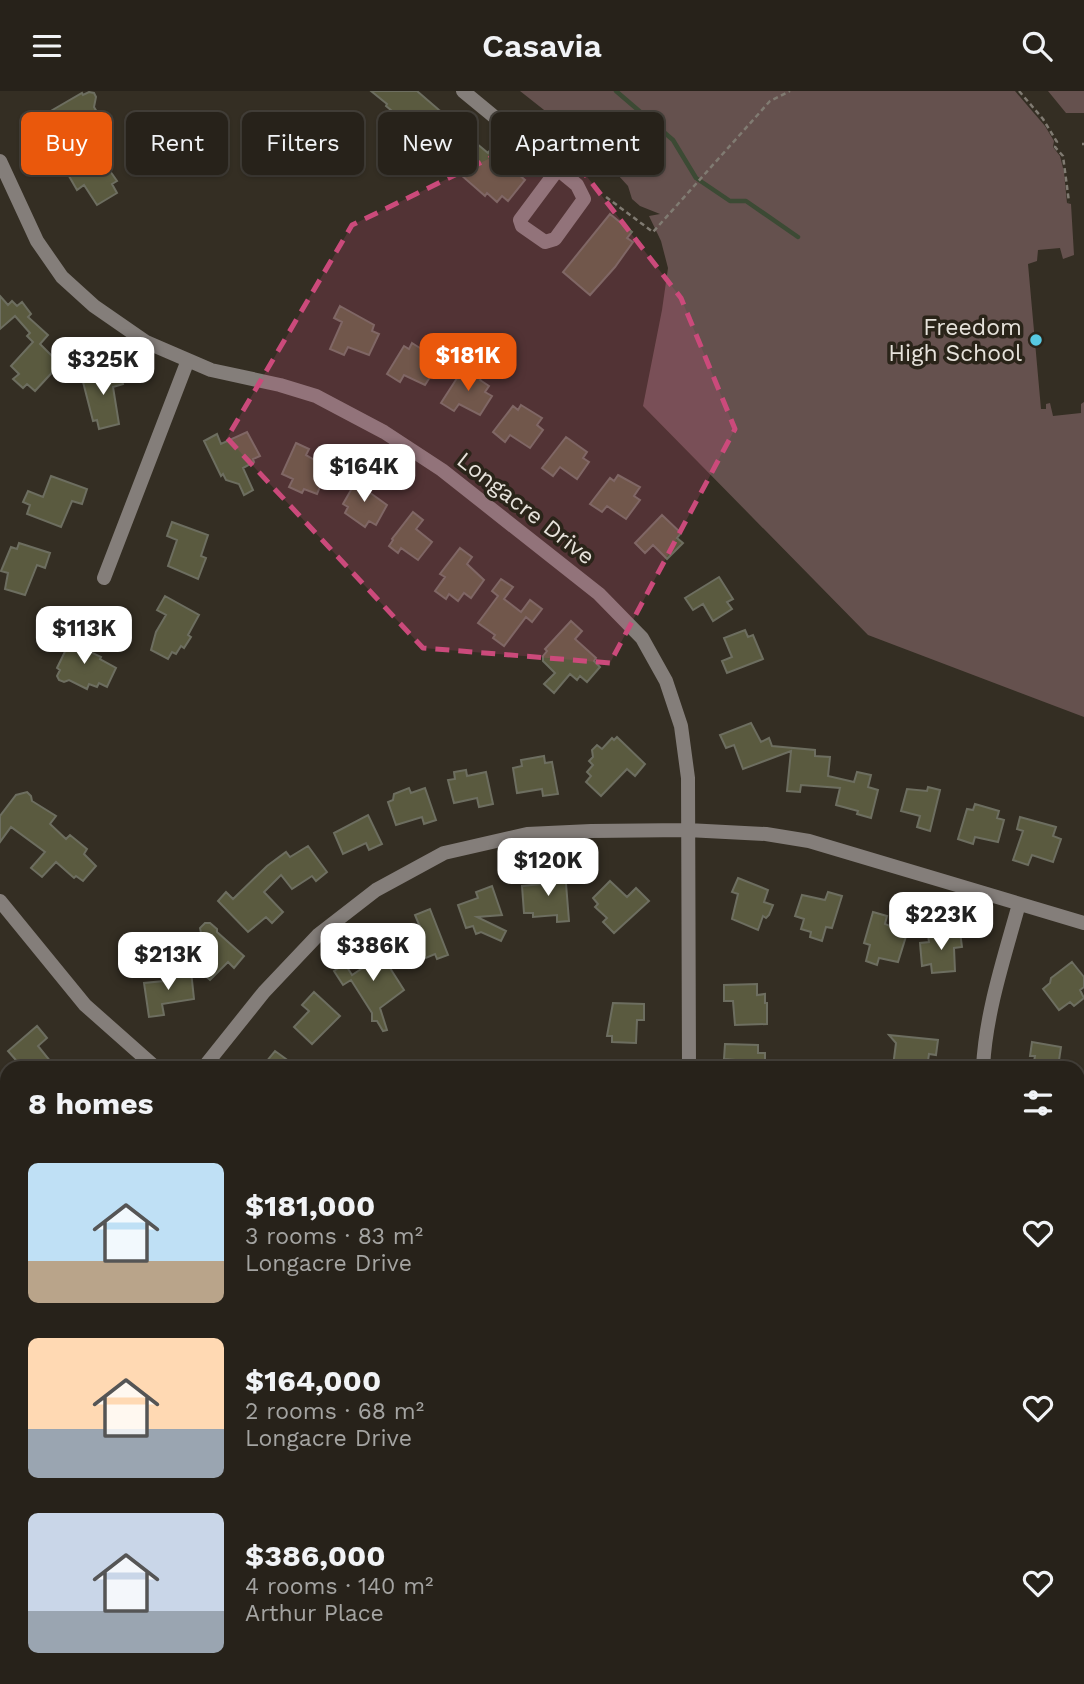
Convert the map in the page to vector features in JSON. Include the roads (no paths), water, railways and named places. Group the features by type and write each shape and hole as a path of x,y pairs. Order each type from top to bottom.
{"street":[{"path":"463,91 491,114"},
{"name":"Longacre Drive","path":"0,161 37,241 62,277 93,306 146,342 211,370 316,396 384,432 442,470 598,594 642,638 666,681 681,726 688,778 689,1061"},
{"path":"558,169 581,189 584,199 555,239 545,242 522,226 520,220 558,169"},
{"path":"104,578 188,360"},
{"path":"209,1061 264,992 318,935 376,890 444,853 527,834 687,830 766,834 808,841 1084,923"},
{"path":"0,901 85,1005 148,1061"},
{"path":"984,1061 994,997 1019,904"}],"waterway":[{"path":"616,91 673,140 696,178 730,201 746,201 798,237"}],"place":[{"name":"Freedom High School","path":"1036,340"}]}
